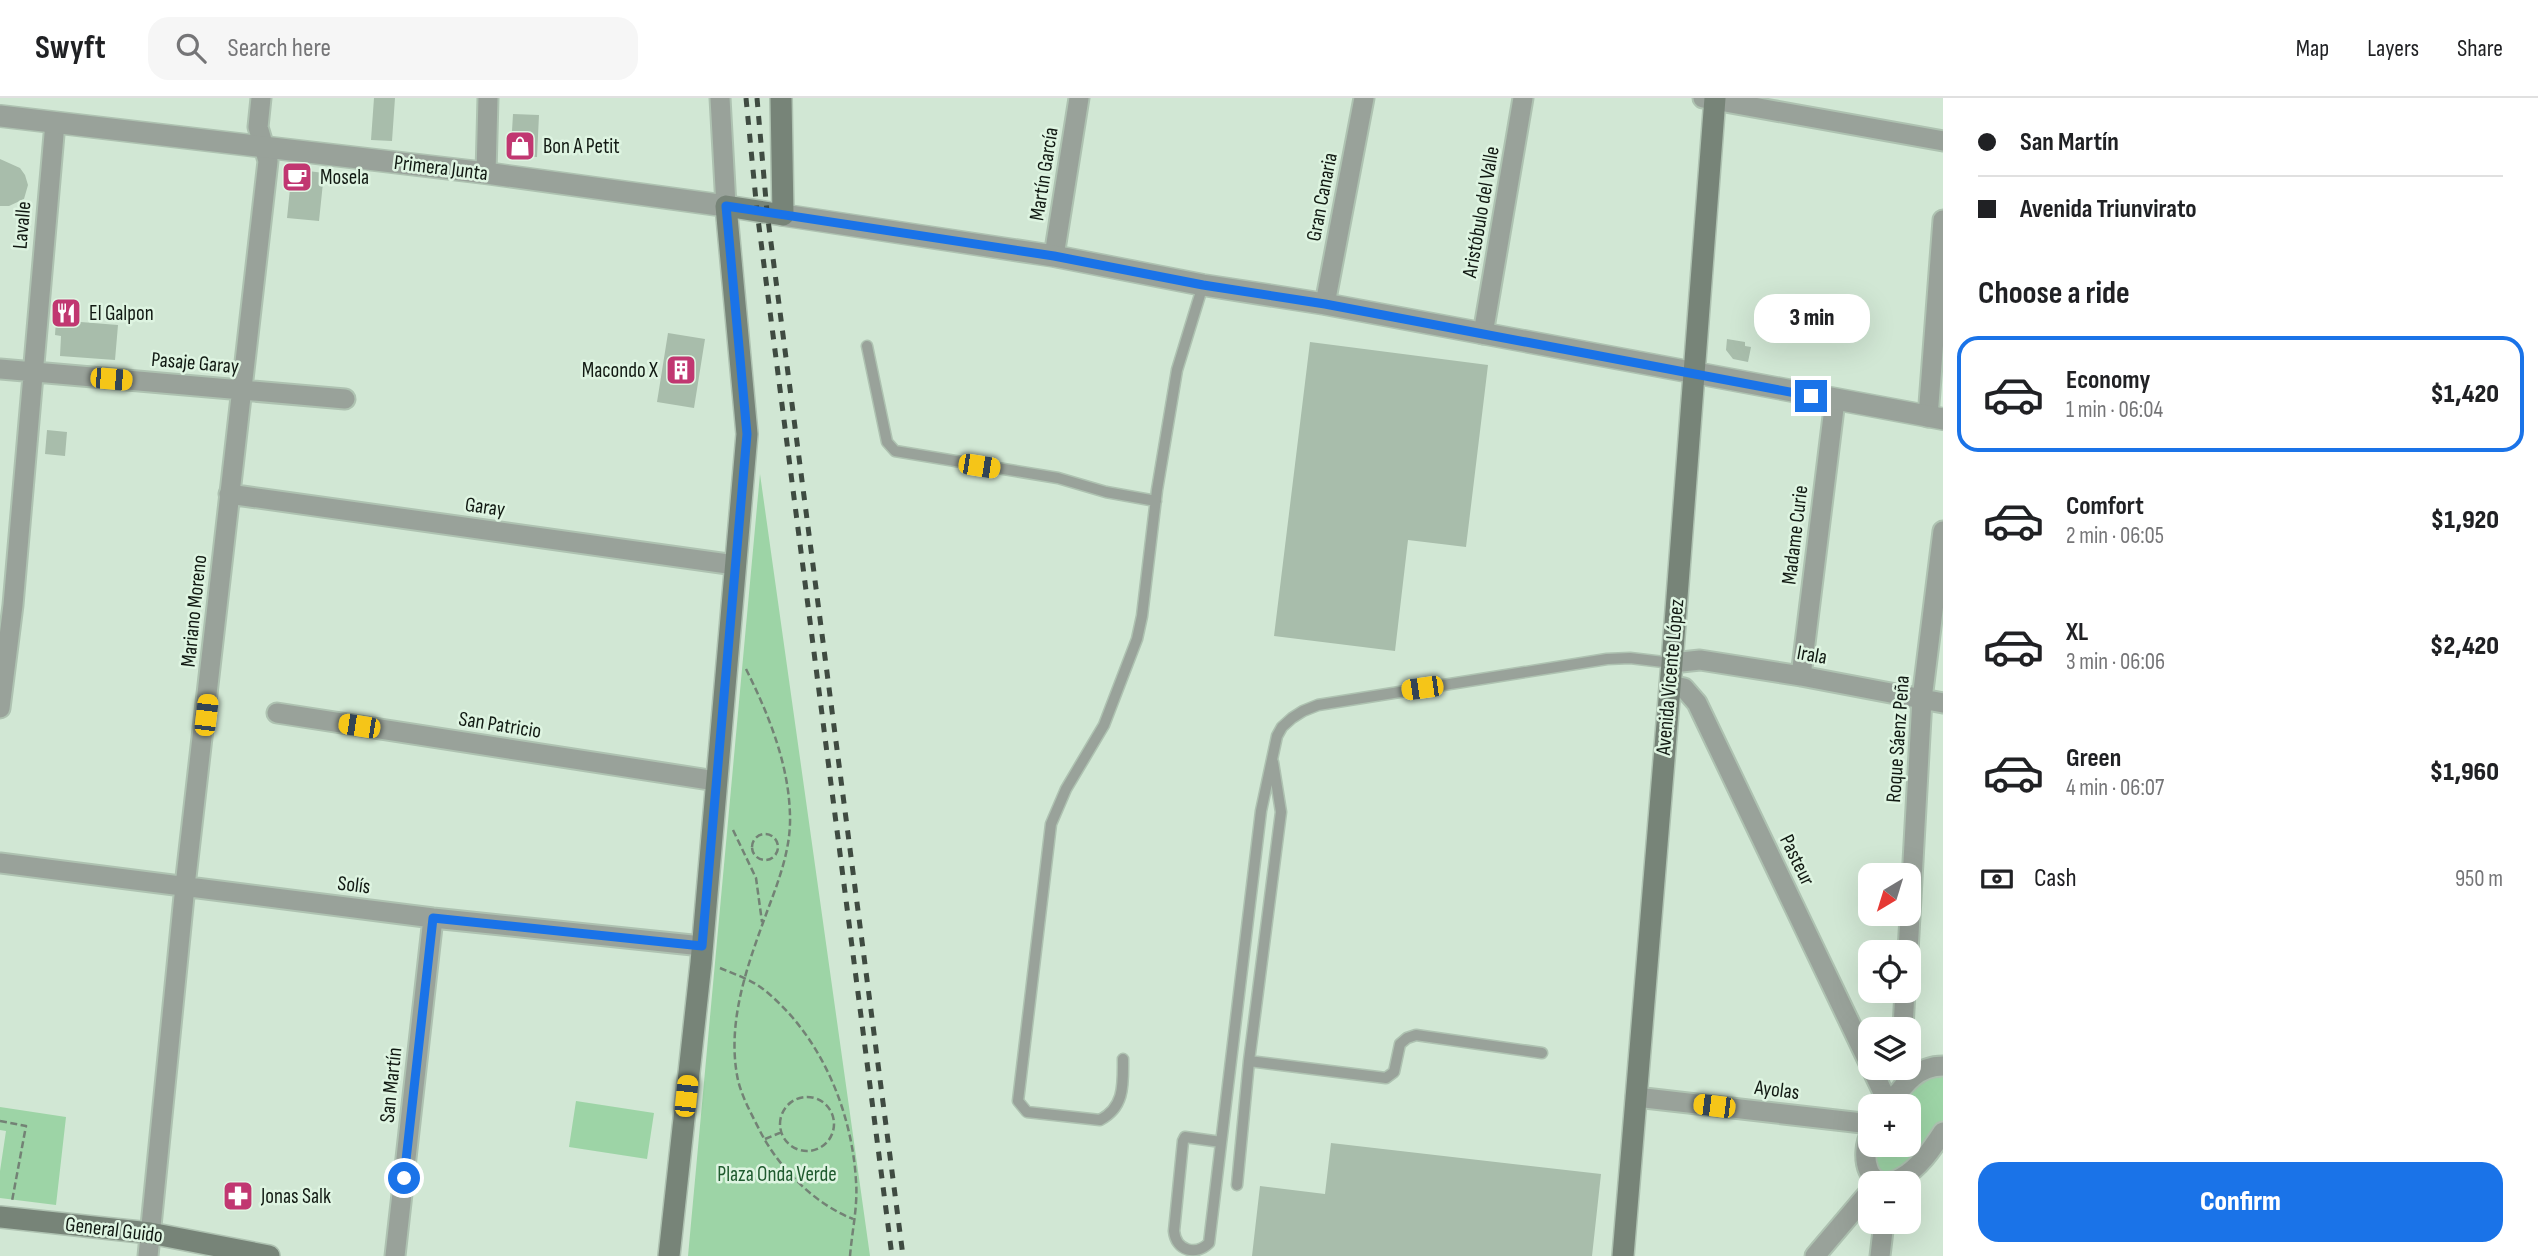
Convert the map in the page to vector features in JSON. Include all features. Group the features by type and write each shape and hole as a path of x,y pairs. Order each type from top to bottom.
{"main road":[{"path":"781,98 783,215"},
{"name":"Avenida Vicente López","path":"1623,1256 1695,373 1711,99"},
{"name":"Primera Junta","path":"726,206 783,215"},
{"path":"669,1256 701,955 747,417 726,206"},
{"name":"General Guido","path":"4,1217 150,1233 269,1256"}],"street":[{"name":"Mariano Moreno","path":"148,1256 185,886 268,161 258,127 261,98"},
{"path":"486,173 488,98"},
{"path":"720,98 726,206"},
{"name":"Martín García","path":"1054,256 1079,98"},
{"name":"Gran Canaria","path":"1325,304 1364,98"},
{"name":"Aristóbulo del Valle","path":"1483,334 1524,98"},
{"path":"1711,99 1943,141"},
{"name":"Primera Junta","path":"0,116 486,173 726,206"},
{"name":"Lavalle","path":"0,708 13,605 55,123"},
{"path":"783,215 1054,256 1936,418 1943,220"},
{"name":"Pasaje Garay","path":"0,369 345,399"},
{"name":"Madame Curie","path":"1801,676 1835,400"},
{"name":"Garay","path":"229,494 736,565"},
{"name":"Roque Sáenz Peña","path":"1909,940 1922,699 1943,531"},
{"name":"Irala","path":"1672,663 1700,660 1943,703"},
{"name":"Pasteur","path":"1670,685 1684,688 1697,703 1889,1094"},
{"name":"San Patricio","path":"277,713 716,781"},
{"name":"Solís","path":"0,863 701,955"},
{"name":"San Martín","path":"395,1256 433,918"},
{"path":"1899,1094 1920,1071 1943,1066"},
{"name":"Ayolas","path":"1636,1097 1858,1123"},
{"path":"1910,1171 1943,1132"},
{"path":"1815,1256 1858,1208"},
{"path":"1880,1256 1883,1234"}],"lane":[{"path":"1123,1059 1120,1100 1100,1120 1027,1112 1018,1101 1051,824 1066,789 1104,725 1131,657 1143,616 1156,501 1177,370 1203,285"},
{"path":"867,346 887,442 895,451 1058,478 1106,492 1156,501"},
{"path":"1222,1142 1191,1136 1182,1141 1174,1231 1177,1244 1183,1250 1201,1251 1209,1243 1222,1142 1261,811 1271,755 1282,727 1303,711 1318,705 1607,659 1630,658 1672,663"},
{"path":"1237,1185 1281,812 1271,755"},
{"path":"1250,1061 1386,1078 1394,1072 1400,1044 1416,1035 1542,1053"}],"path":[{"path":"730,638 766,710 777,742 790,816 782,868 744,978 734,1048 737,1077 764,1139 780,1164 824,1203 853,1219"},
{"path":"713,808 731,826 756,878 762,925"},
{"path":"765,834 774,837 779,849 775,856 764,861 756,857 752,849 754,840 765,834"},
{"path":"744,850 752,849"},
{"path":"779,849 786,850"},
{"path":"701,955 720,968 762,989 802,1030 821,1058 837,1092 856,1179 850,1256"},
{"path":"801,1098 818,1100 825,1104 832,1114 834,1129 831,1138 817,1150 799,1150 790,1146 782,1132 782,1114 787,1106 801,1098"},
{"path":"832,1114 842,1110"},
{"path":"0,1121 26,1126 4,1217"},
{"path":"764,1139 782,1132"}],"green space":[{"name":"Plaza Onda Verde","path":"760,474 870,1256 688,1256"},
{"path":"1943,1072 1943,1121 1921,1150 1921,1094 1905,1094 1912,1085"},
{"path":"576,1101 654,1113 647,1159 569,1147"},
{"path":"0,1107 66,1117 56,1205 0,1198 0,1171 6,1131 0,1130"},
{"path":"1874,1157 1915,1157 1898,1171 1876,1169"}],"building":[{"path":"374,98 395,98 392,141 371,140"},
{"path":"513,114 539,115 537,157 518,156 511,148"},
{"path":"0,159 20,168 28,185 24,199 9,206 0,206"},
{"path":"292,169 324,173 319,221 287,218"},
{"path":"56,320 118,325 115,360 60,356 61,336 55,335"},
{"name":"Macondo X","path":"668,333 705,339 694,408 657,402"},
{"path":"1727,339 1745,342 1745,346 1751,347 1748,362 1733,359 1726,350"},
{"path":"1310,342 1488,365 1466,547 1408,540 1395,651 1274,636"},
{"path":"47,430 67,432 65,456 45,454"},
{"path":"1331,1143 1601,1174 1592,1256 1252,1256 1260,1186 1325,1194"}],"railway":[{"path":"746,98 757,211 892,1256"},
{"path":"757,98 767,212 903,1256"}],"place":[{"name":"Bon A Petit","path":"520,146"},
{"name":"Mosela","path":"297,177"},
{"name":"El Galpon","path":"66,313"},
{"name":"Macondo X","path":"681,370"},
{"name":"Jonas Salk","path":"238,1196"}],"route":[{"path":"404,1178 433,918 702,946 747,434 726,206 1054,256 1811,396"}]}
